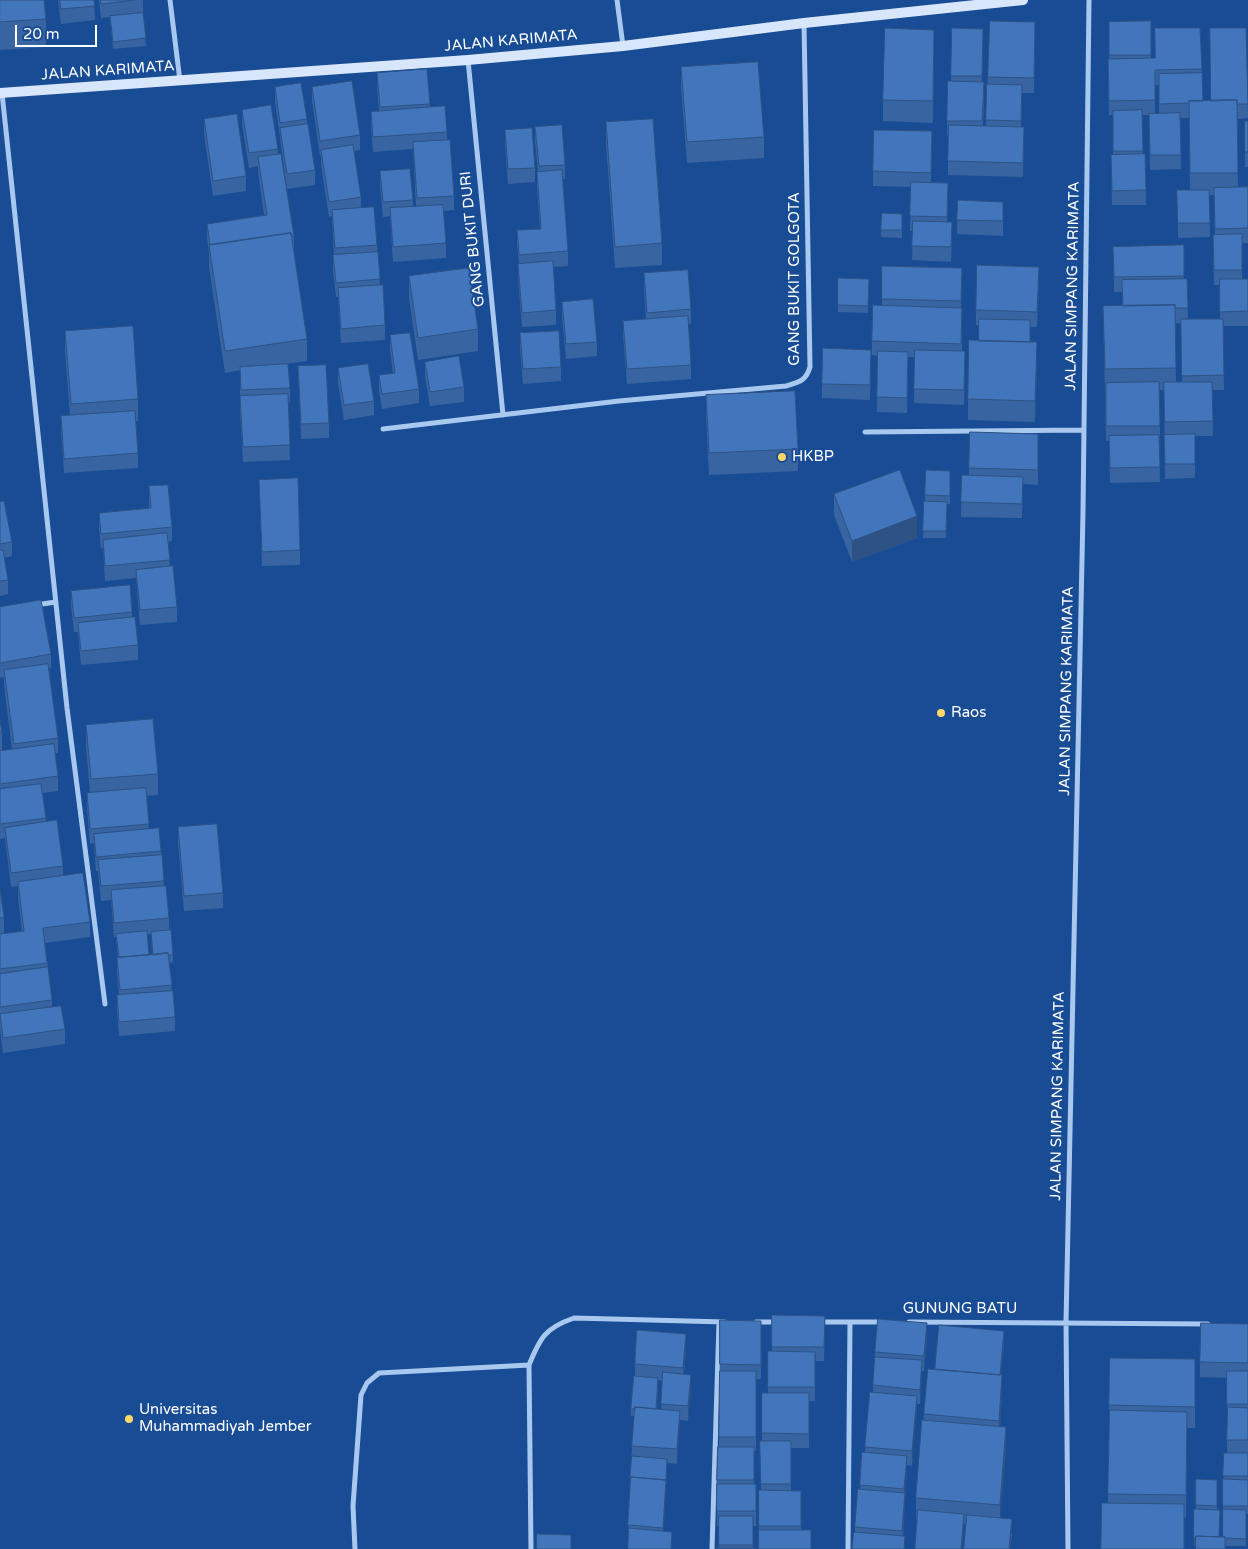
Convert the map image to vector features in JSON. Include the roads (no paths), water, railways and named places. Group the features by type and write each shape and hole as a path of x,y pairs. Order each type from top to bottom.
{"main road":[{"name":"JALAN KARIMATA","path":"1,93 468,60 623,46 804,22 1023,0"}],"street":[{"path":"170,0 180,81"},
{"path":"617,0 623,46"},
{"name":"JALAN SIMPANG KARIMATA","path":"1068,1549 1066,1322 1084,430 1089,0"},
{"name":"GANG BUKIT GOLGOTA","path":"503,415 619,401 786,386 801,382 807,377 810,367 810,301 804,22"},
{"name":"GANG BUKIT DURI","path":"468,60 503,415"},
{"path":"1,93 67,708 105,1004"},
{"path":"383,429 503,415"},
{"path":"865,432 1084,430"},
{"path":"28,606 56,602"},
{"path":"531,1549 529,1365 541,1337 558,1324 574,1318 728,1322"},
{"path":"712,1549 718,1322"},
{"path":"747,1322 784,1322"},
{"name":"GUNUNG BATU","path":"812,1322 889,1322"},
{"path":"848,1549 850,1322"},
{"name":"GUNUNG BATU","path":"899,1322 1212,1324"},
{"path":"355,1549 353,1506 361,1395 367,1382 379,1373 529,1365"}],"place":[{"name":"HKBP","path":"782,457"},
{"name":"Raos","path":"941,713"},
{"name":"Universitas Muhammadiyah Jember","path":"129,1419"}]}
